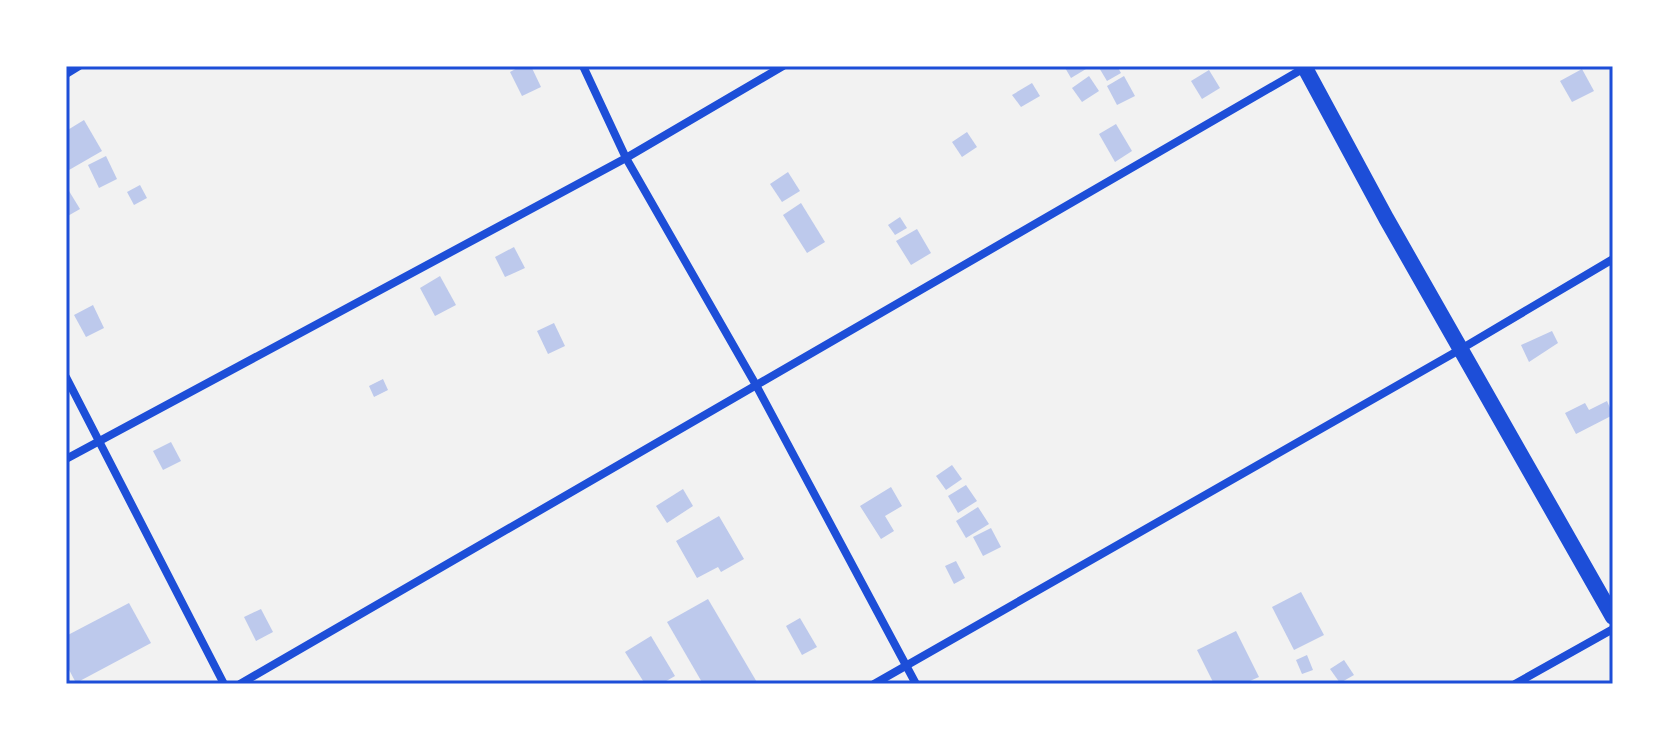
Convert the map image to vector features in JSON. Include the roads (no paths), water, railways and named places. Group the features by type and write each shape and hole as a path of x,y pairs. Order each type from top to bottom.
{"main road":[{"path":"1306,67 1613,617"}],"street":[{"path":"66,74 79,66"},
{"path":"583,66 626,158 756,385 916,684"},
{"path":"66,459 626,158 783,66"},
{"path":"240,684 1306,67"},
{"path":"874,684 1613,259"},
{"path":"66,377 224,684"},
{"path":"1515,684 1613,629"}]}
